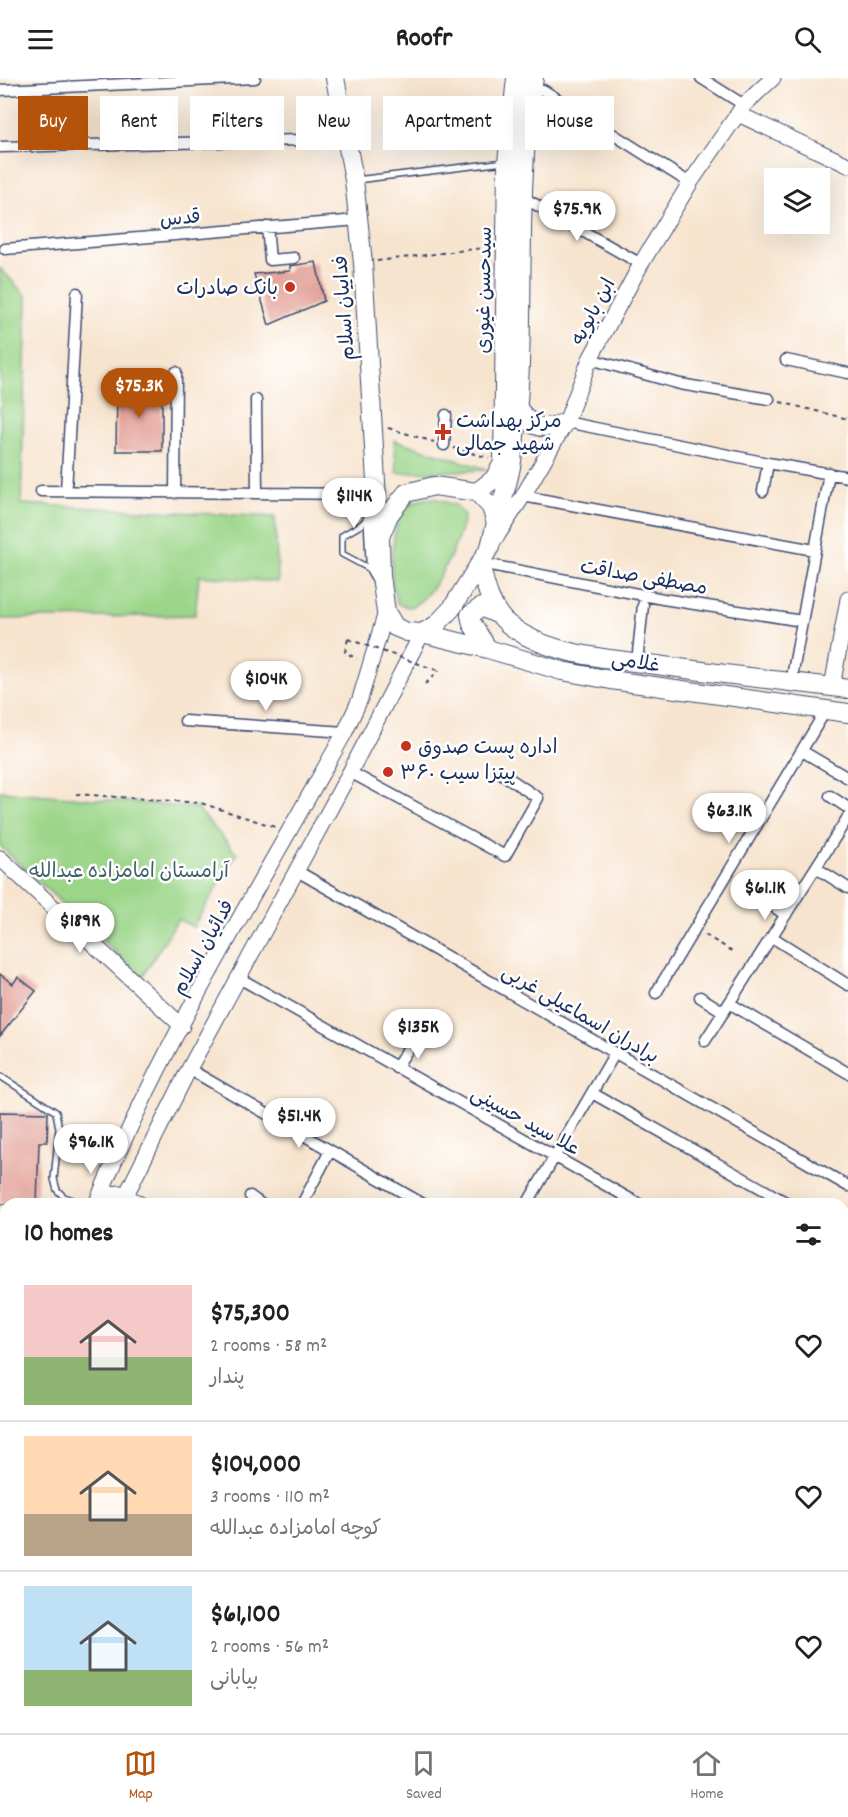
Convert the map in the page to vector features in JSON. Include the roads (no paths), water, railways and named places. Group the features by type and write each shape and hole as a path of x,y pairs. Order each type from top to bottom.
{"main road":[{"name":"فداییان اسلام","path":"335,78 339,96"},
{"name":"سیدحسن غیوری","path":"477,492 494,479 503,463 507,162 516,78"},
{"name":"ابن بابویه","path":"490,547 566,422 590,359 641,264 690,183 741,109 773,78"},
{"name":"سیدحسن غیوری","path":"496,523 512,463 518,408 524,198 538,84"},
{"path":"741,109 848,165"},
{"name":"فداییان اسلام","path":"349,150 363,263 380,537"},
{"path":"504,390 531,424 542,428 566,422"},
{"path":"126,1195 189,1069 351,772 422,633 436,625 452,608 490,547 496,523 490,507 477,492 434,486 406,494 389,515 380,537 386,612 395,627 407,632 422,633"},
{"name":"غلامی","path":"480,563 486,589 499,615 532,638 563,650 637,662 840,688"},
{"path":"840,688 848,601"},
{"path":"488,649 472,624 470,615 481,607 499,615"},
{"name":"فدائیان اسلام","path":"99,1198 116,1157 182,1026 345,732 360,699 386,612"},
{"name":"غلامی","path":"422,633 488,649 562,671 610,680 848,713"},
{"path":"0,858 182,1026"},
{"path":"116,1157 125,1169 140,1167"},
{"path":"102,1198 115,1192 131,1198"}],"street":[{"path":"0,90 255,78"},
{"path":"701,78 741,109"},
{"path":"538,84 690,183"},
{"path":"0,147 296,140"},
{"path":"524,198 641,264"},
{"name":"قدس","path":"6,249 358,220"},
{"path":"267,228 270,260 294,258"},
{"path":"66,491 77,293"},
{"path":"590,359 680,384 769,399"},
{"path":"786,360 848,373"},
{"path":"175,493 176,372"},
{"path":"256,400 257,494"},
{"path":"444,445 446,416"},
{"path":"566,422 848,477"},
{"path":"763,491 768,463"},
{"path":"376,470 367,482 368,516 372,570 383,587"},
{"path":"791,683 829,473"},
{"path":"41,491 368,494"},
{"path":"523,496 814,550"},
{"name":"مصطفی صداقت","path":"480,563 663,599 801,621"},
{"path":"637,662 643,605"},
{"path":"656,993 825,710"},
{"path":"185,721 345,732"},
{"path":"802,750 848,778"},
{"path":"351,772 505,856 538,798 501,772"},
{"path":"830,796 848,808"},
{"path":"705,1041 848,818"},
{"path":"816,868 848,888"},
{"name":"برادران اسماعیلی غربی","path":"297,872 848,1186"},
{"path":"765,901 786,915"},
{"path":"772,937 848,985"},
{"name":"علا سید حسینی","path":"239,978 628,1198"},
{"path":"700,997 726,1008 848,1073"},
{"path":"396,1068 416,1036"},
{"path":"531,1198 615,1053"},
{"path":"189,1069 412,1198"},
{"path":"592,1094 778,1198"},
{"path":"305,1198 330,1151"}],"lane":[{"path":"354,180 507,162"},
{"path":"368,516 362,524 342,536 342,554 372,570"},
{"path":"0,1076 56,1112 59,1129 54,1179 57,1190 67,1198"}],"place":[{"name":"بانک صادرات","path":"290,287"},
{"name":"مرکز بهداشت شهید جمالی","path":"443,432"},
{"name":"اداره پست صدوق","path":"406,746"},
{"name":"پیتزا سیب ۳۶۰","path":"388,772"}],"park label":[{"name":"آرامستان امامزاده عبدالله","path":"129,870"}]}
